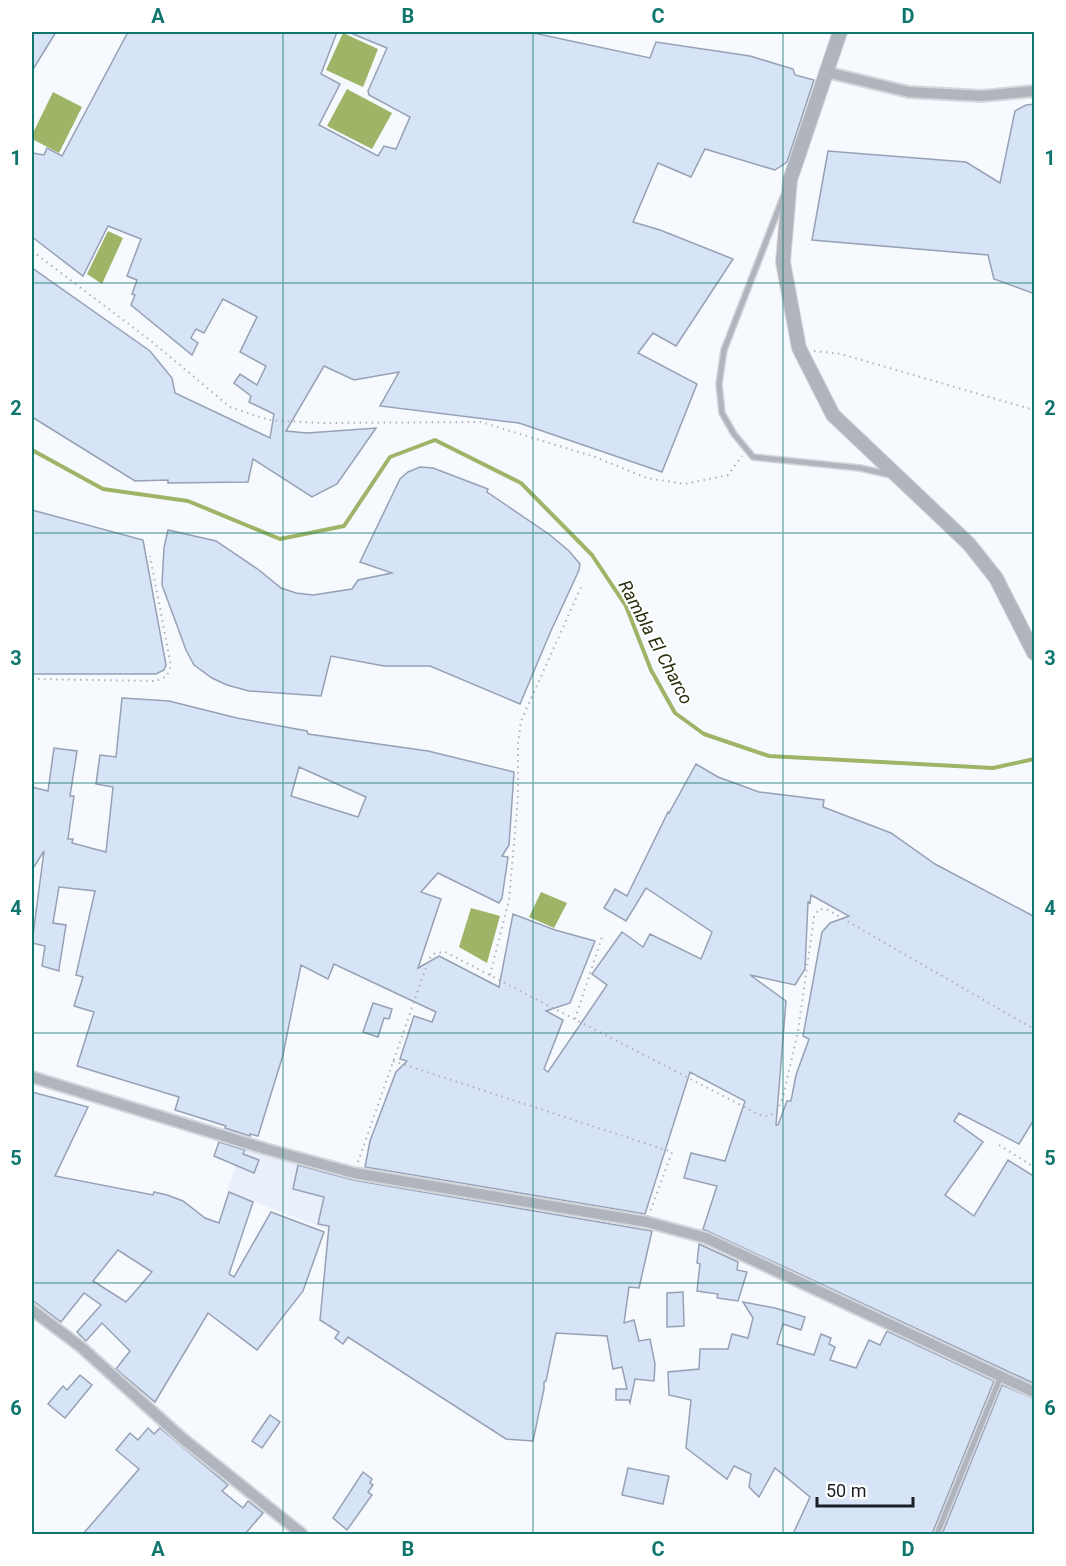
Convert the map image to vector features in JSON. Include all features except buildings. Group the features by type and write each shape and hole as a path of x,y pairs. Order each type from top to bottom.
{"street":[{"path":"840,32 790,180 783,262 799,348 833,415 969,544 996,578 1035,653"},
{"path":"826,72 909,92 982,96 1035,91"},
{"path":"32,1077 266,1149 354,1173 647,1222 706,1238 1035,1392"},
{"path":"32,1310 81,1347 182,1438 302,1534"}],"lane":[{"path":"790,180 724,350 719,384 722,413 734,434 753,457 860,468 897,476"},
{"path":"937,1534 1001,1376"}],"path":[{"path":"32,251 151,341 230,407 269,420 320,423 482,422 595,457 647,478 685,484 728,476 740,460 745,447"},
{"path":"799,348 841,354 1035,410"},
{"path":"32,679 156,681 167,676 171,666 150,556"},
{"path":"490,975 509,900 518,797 518,744 521,721 582,585"},
{"path":"354,1173 429,959 435,953 445,952 760,1115 768,1116 777,1111 783,1097 798,1030 813,917 819,909 828,910 1035,1029"},
{"path":"575,1019 602,937"},
{"path":"393,1061 672,1152 647,1222"},
{"path":"999,1145 1035,1167"}],"shaded area":[{"path":"343,33 378,49 363,87 326,70"},
{"path":"347,89 392,113 372,149 327,126"},
{"path":"53,92 82,107 59,153 32,139"},
{"path":"108,231 123,238 102,284 87,274"},
{"path":"541,892 567,903 554,928 529,917"},
{"path":"471,908 500,916 487,963 459,947"},
{"path":"242,1147 349,1180 340,1235 227,1191"}],"waterway":[{"name":"Rambla El Charco","path":"32,450 103,489 188,501 280,539 344,526 390,457 435,440 521,483 592,555 626,606 651,670 675,713 704,734 769,756 993,768 1034,759"}]}
